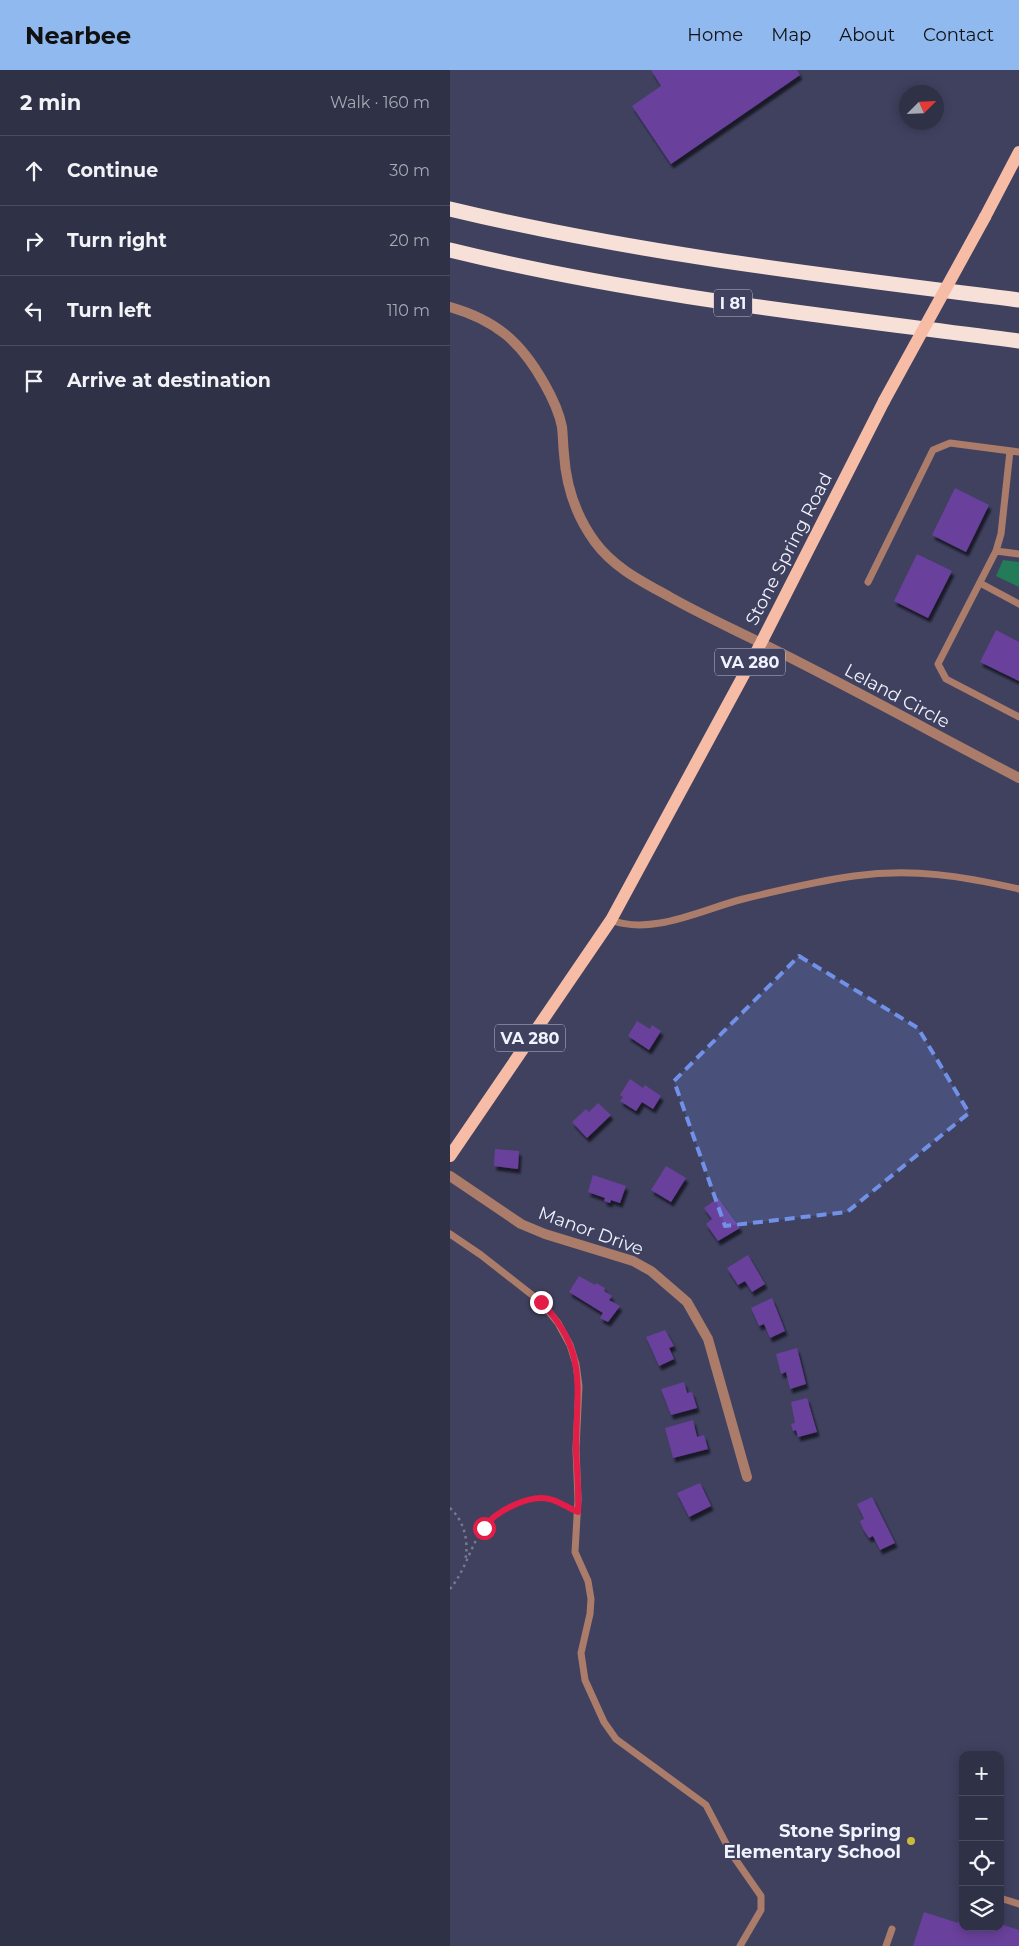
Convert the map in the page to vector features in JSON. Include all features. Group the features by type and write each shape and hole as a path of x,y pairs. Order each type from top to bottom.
{"highway":[{"name":"I 81","path":"450,209 652,249 1019,300"},
{"name":"I 81","path":"450,250 553,272 693,296 1019,341"}],"main road":[{"name":"Stone Spring Road","path":"450,1156 611,920 761,643 884,402 986,217 1019,152"}],"street":[{"name":"Leland Circle","path":"450,307 470,313 494,325 508,335 523,351 553,400 562,426 566,469 572,498 579,516 595,542 633,577 699,614 761,643 1019,778"},
{"name":"Manor Drive","path":"450,1176 521,1224 545,1234 633,1261 651,1271 687,1302 708,1339 747,1477"}],"lane":[{"path":"868,582 933,450 950,444 1019,452"},
{"path":"1010,451 996,552 938,664 946,679 1019,717"},
{"path":"996,552 1019,554"},
{"path":"980,583 1019,604"},
{"path":"611,920 632,925 652,925 743,899 805,885 885,873 942,874 975,879 1019,890"},
{"path":"450,1234 481,1255 535,1297 552,1314 566,1338 576,1364 579,1386 576,1450 578,1512 575,1552 588,1581 591,1599 590,1614 581,1653 585,1680 604,1722 616,1739 706,1805 731,1853 761,1896 761,1910 740,1946"},
{"path":"1004,1899 1019,1904"},
{"path":"886,1946 892,1929"}],"path":[{"path":"450,1589 488,1521 503,1510 526,1501 544,1498 553,1500 578,1512"},
{"path":"450,1508 464,1530 466,1548 463,1567"}],"highlighted area":[{"path":"799,956 918,1028 969,1113 847,1212 725,1226 674,1081"}],"green space":[{"path":"1003,560 1019,562 1019,587 996,576"}],"building":[{"path":"651,70 797,70 800,75 671,164 632,106 661,86"},
{"path":"955,488 989,505 966,552 932,535"},
{"path":"917,554 952,571 928,618 894,601"},
{"path":"996,630 1019,642 1019,681 980,662"},
{"path":"637,1021 650,1029 652,1025 661,1031 649,1050 628,1036"},
{"path":"630,1079 643,1088 645,1085 661,1096 653,1109 642,1102 636,1111 620,1101 623,1097 620,1095"},
{"path":"598,1103 611,1115 587,1138 572,1122 586,1109 589,1112"},
{"path":"495,1149 519,1151 518,1169 494,1166"},
{"path":"666,1166 686,1178 671,1202 651,1190"},
{"path":"593,1175 626,1186 620,1203 611,1200 610,1203 604,1201 605,1198 588,1192"},
{"path":"718,1198 740,1228 718,1241 706,1224 712,1219 704,1208"},
{"path":"748,1255 765,1284 752,1292 745,1281 738,1285 727,1268"},
{"path":"579,1276 605,1288 604,1291 612,1296 609,1300 620,1306 608,1322 600,1318 603,1313 569,1292"},
{"path":"772,1298 785,1331 770,1338 764,1324 759,1326 751,1308"},
{"path":"665,1330 674,1346 669,1348 674,1359 659,1366 646,1337"},
{"path":"797,1348 806,1384 790,1389 786,1372 781,1374 776,1354"},
{"path":"684,1382 687,1393 692,1392 697,1408 671,1415 661,1389"},
{"path":"807,1398 817,1432 798,1437 796,1430 793,1431 791,1424 795,1423 791,1402"},
{"path":"693,1420 697,1437 704,1435 708,1449 673,1458 665,1428"},
{"path":"700,1483 711,1506 689,1517 677,1493"},
{"path":"872,1497 895,1543 880,1550 873,1536 869,1538 863,1529 860,1521 864,1519 857,1504"},
{"path":"924,1912 958,1923 959,1921 959,1931 1004,1931 1004,1925 1019,1930 1019,1946 913,1946"}],"place":[{"name":"Stone Spring Elementary School","path":"911,1841"}],"route":[{"path":"484,1528 495,1514 536,1498 547,1498 578,1512 576,1450 579,1386 577,1373 570,1345 552,1314 541,1302"}]}
